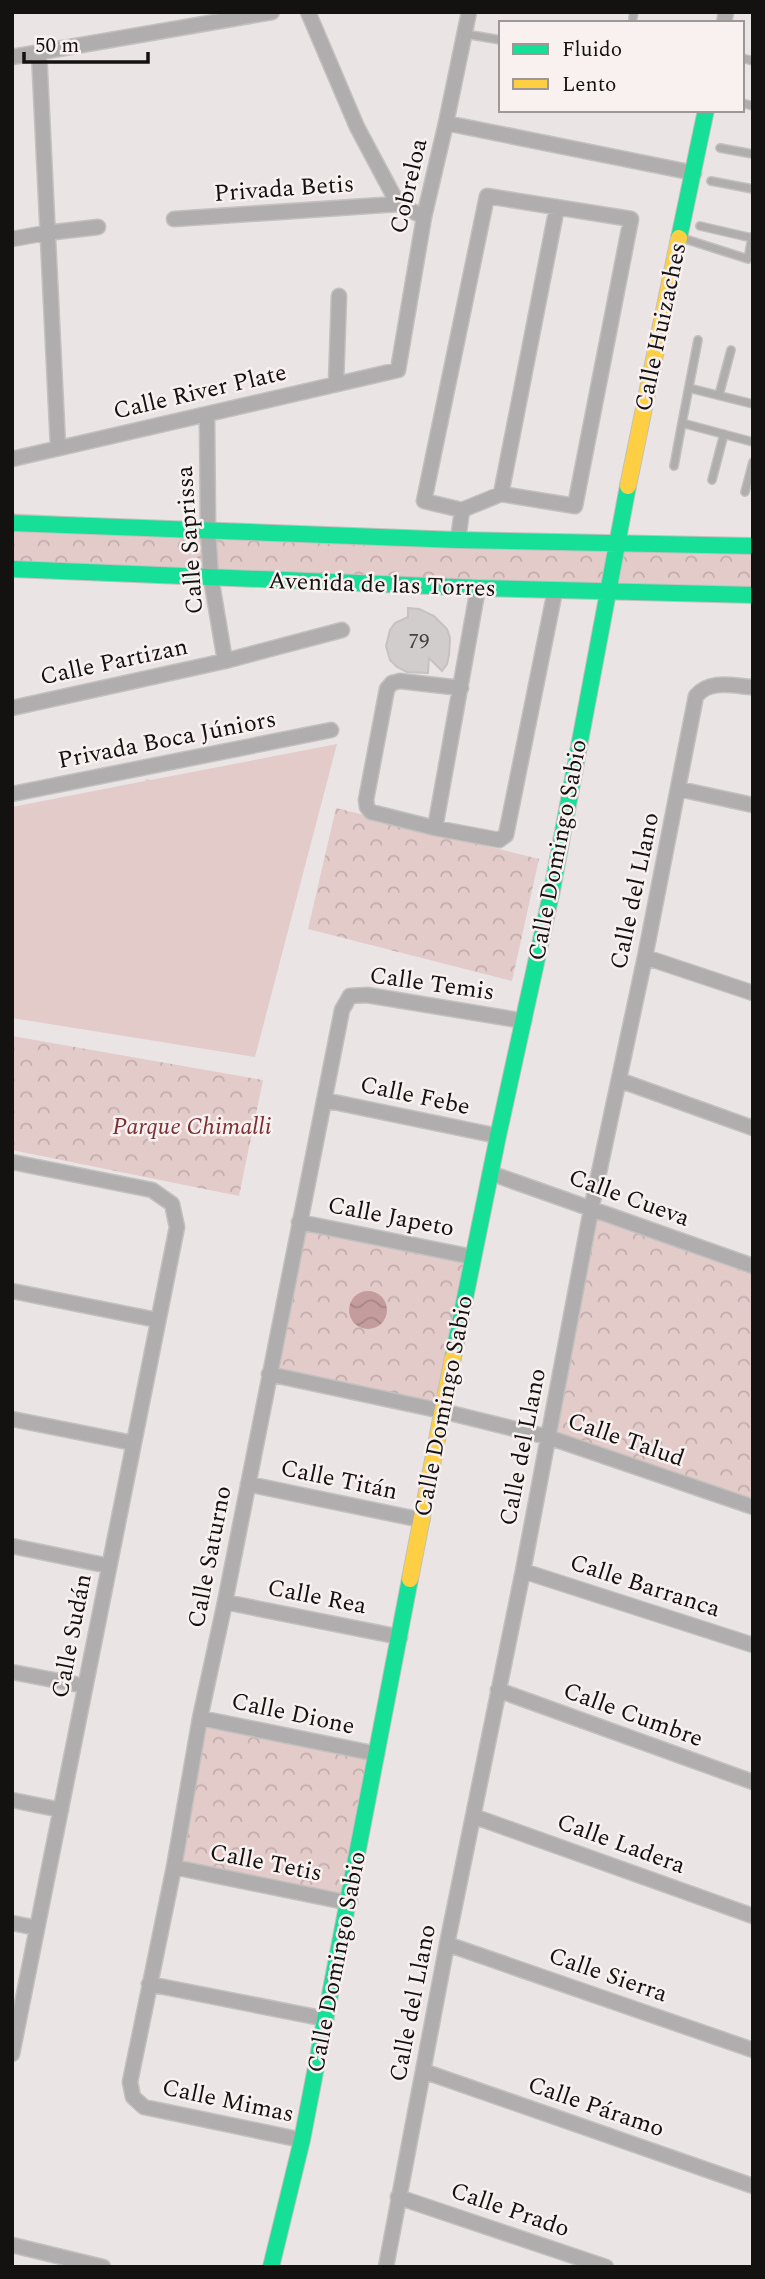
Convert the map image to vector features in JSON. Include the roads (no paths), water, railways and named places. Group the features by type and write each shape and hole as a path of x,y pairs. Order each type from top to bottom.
{"street":[{"path":"12,57 246,14 272,12"},
{"path":"308,12 357,127 398,205 424,216"},
{"name":"Cobreloa","path":"398,370 424,216 469,12"},
{"path":"39,52 58,447"},
{"name":"Calle Huizaches","path":"616,544 706,112"},
{"path":"446,122 694,173"},
{"path":"486,196 557,207 631,219 575,506 501,494 463,510 424,501 486,196"},
{"name":"Privada Betis","path":"174,219 398,205"},
{"path":"501,494 557,207"},
{"path":"12,239 98,227"},
{"path":"336,383 340,296"},
{"name":"Calle River Plate","path":"12,459 398,370"},
{"name":"Calle Saprissa","path":"206,416 211,578 225,661"},
{"path":"458,540 463,510"},
{"name":"Avenida de las Torres","path":"12,523 458,540 753,546"},
{"name":"Calle Domingo Sabio","path":"271,2267 302,2140 442,1411 490,1172 552,890 616,544"},
{"name":"Avenida de las Torres","path":"12,569 555,591 753,595"},
{"path":"435,828 478,588"},
{"path":"461,688 400,681 392,683 387,689 366,800 367,807 372,811 435,828 499,840 506,835 555,591"},
{"name":"Calle Partizan","path":"12,708 225,661 342,630"},
{"name":"Calle del Llano","path":"386,2267 591,1210 645,957 696,696 702,688 715,684 753,687"},
{"name":"Privada Boca Júniors","path":"12,794 331,730"},
{"path":"679,789 753,805"},
{"path":"645,957 753,993"},
{"name":"Calle Temis","path":"342,1010 350,996 367,995 524,1021"},
{"name":"Calle Saturno","path":"144,2107 132,2097 130,2082 342,1010"},
{"path":"619,1080 753,1128"},
{"name":"Calle Febe","path":"324,1100 498,1136"},
{"name":"Calle Sudán","path":"12,1162 152,1190 172,1204 177,1227 12,2054"},
{"name":"Calle Cueva","path":"490,1172 753,1266"},
{"name":"Calle Japeto","path":"299,1222 473,1257"},
{"path":"12,1291 158,1320"},
{"name":"Calle Talud","path":"269,1374 548,1437 753,1507"},
{"path":"12,1419 133,1443"},
{"name":"Calle Titán","path":"248,1484 422,1520"},
{"path":"12,1546 109,1566"},
{"name":"Calle Barranca","path":"523,1571 753,1645"},
{"name":"Calle Rea","path":"225,1602 400,1637"},
{"path":"12,1672 85,1686"},
{"name":"Calle Cumbre","path":"498,1690 753,1782"},
{"name":"Calle Dione","path":"200,1718 377,1754"},
{"path":"12,1800 61,1810"},
{"name":"Calle Ladera","path":"473,1816 753,1916"},
{"name":"Calle Tetis","path":"174,1867 349,1903"},
{"path":"12,1923 37,1928"},
{"name":"Calle Sierra","path":"447,1944 753,2050"},
{"path":"149,1984 326,2019"},
{"name":"Calle Páramo","path":"424,2071 753,2186"},
{"name":"Calle Mimas","path":"144,2107 302,2140"},
{"name":"Calle Prado","path":"398,2197 607,2267"},
{"path":"13,2247 103,2267"}],"lane":[{"path":"465,34 499,40"},
{"path":"720,148 753,153"},
{"path":"711,181 753,189"},
{"path":"680,237 748,259 752,237 700,226"},
{"path":"674,466 698,340"},
{"path":"719,395 731,350"},
{"path":"689,388 753,404"},
{"path":"682,423 753,442"},
{"path":"712,480 724,434"},
{"path":"745,492 753,462"}],"water":[{"path":"368,1291 382,1296 387,1310 382,1324 368,1329 354,1324 349,1310 354,1296"}],"park label":[{"name":"Parque Chimalli","path":"192,1127"}]}
